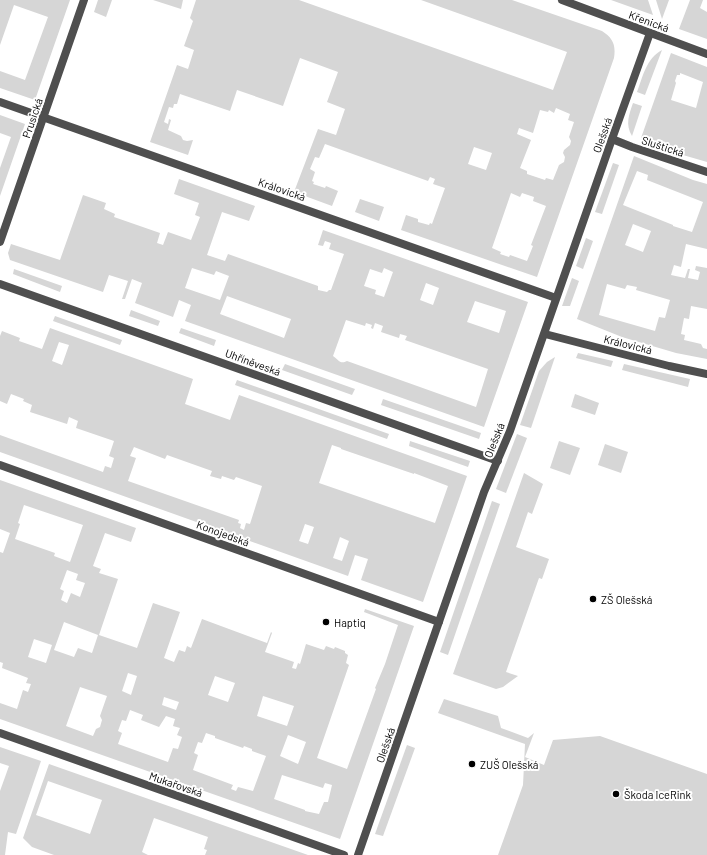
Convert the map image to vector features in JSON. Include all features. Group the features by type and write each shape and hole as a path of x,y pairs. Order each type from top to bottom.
{"street":[{"name":"Prusická","path":"0,242 84,0"},
{"name":"Křenická","path":"562,0 707,54"},
{"name":"Olešská","path":"358,855 484,492 510,431 650,33"},
{"name":"Královická","path":"0,102 556,298"},
{"name":"Sluštická","path":"612,139 707,172"},
{"name":"Uhříněveská","path":"0,284 498,460"},
{"name":"Královická","path":"545,334 669,366 707,374"},
{"name":"Konojedská","path":"0,465 439,622"},
{"name":"Mukařovská","path":"0,733 344,855"}],"shaded area":[{"path":"0,0 70,0 35,100 0,88 0,71 25,80 48,17 14,5 0,45"},
{"path":"98,0 112,0 106,17 94,12"},
{"path":"153,0 183,0 181,9"},
{"path":"196,0 299,0 553,90 567,52 421,0 512,0 602,31 613,42 615,49 614,58 537,277 401,230 406,215 418,219 418,222 429,225 430,223 432,224 445,188 433,184 435,179 430,177 428,181 325,144 319,158 315,157 310,169 315,172 312,181 314,182 313,184 325,188 326,186 338,191 332,206 294,192 318,129 336,135 345,109 327,102 338,72 300,58 283,106 237,90 230,111 180,94 177,104 174,104 173,108 169,107 164,122 168,124 169,119 171,120 168,130 181,136 183,140 193,140 188,155 150,142 177,65 188,69 194,50 184,46 193,21 190,18","holes":["556,108 570,114 568,120 574,122 569,137 571,141 570,145 564,150 563,153 565,157 564,162 559,165 553,180 546,178 545,180 527,174 527,171 520,168 531,140 517,134 519,128 533,133 540,110 548,112 549,110 554,113","474,147 492,153 486,170 468,164","511,193 520,197 522,193 534,197 533,201 546,206 531,245 533,246 527,261 510,255 509,257 500,254 501,252 492,248"]},
{"path":"611,0 648,0 653,15"},
{"path":"656,0 669,0 662,19"},
{"path":"690,0 703,0 700,8 707,12 707,39 679,29"},
{"path":"662,50 645,95 637,92 643,74 649,63 652,58"},
{"path":"671,53 707,67 707,162 683,155 641,138","holes":["680,73 703,82 696,108 671,100 676,83 675,81 677,75 680,75"]},
{"path":"633,103 642,106 632,136 628,123"},
{"path":"0,115 25,124 0,196 0,168 11,137 0,133"},
{"path":"634,156 693,180 707,184 707,249 686,244 681,267 674,265 671,275 685,278 688,269 690,269 688,278 698,280 700,272 695,270 696,266 707,268 707,309 691,306 689,319 684,318 681,334 685,335 684,340 701,344 703,348 707,349 707,359 676,353 622,337 577,319","holes":["637,171 648,175 647,180 703,202 692,232 673,226 623,205","633,224 651,231 643,252 625,245","607,284 625,289 627,285 637,287 636,290 670,300 665,318 659,317 655,331 599,315"]},
{"path":"613,163 619,165 602,214 595,212"},
{"path":"179,179 255,206 249,221 222,212 207,255 225,261 228,254 318,286 318,290 327,292 331,290 344,254 329,249 331,243 325,241 323,246 318,245 323,230 528,302 484,427 185,321 191,305 179,300 173,317 135,303 142,283 132,279 125,299 122,299 128,281 109,275 103,292 10,260 8,253 11,244 60,260 83,195 106,203 104,209 115,214 114,217 160,233 157,243 163,245 168,232 191,240 200,217 195,215 199,203 174,194","holes":["192,268 214,275 216,271 229,276 220,300 185,288","384,268 393,272 384,297 375,294 376,290 364,286 370,269 382,273","426,283 439,288 433,305 420,300","227,296 291,319 284,338 220,314","475,301 506,311 499,333 467,322","346,320 365,326 366,323 372,325 371,328 373,329 375,323 383,326 381,332 399,338 400,334 407,336 405,340 488,369 476,407 347,361 341,362 333,356"]},
{"path":"360,199 384,207 379,221 355,212"},
{"path":"586,238 593,241 583,269 576,266"},
{"path":"14,269 62,286 60,292 13,274"},
{"path":"572,278 579,281 570,306 562,306"},
{"path":"131,310 160,321 158,326 129,316"},
{"path":"55,316 122,340 120,345 53,321"},
{"path":"50,328 193,379 185,404 230,420 239,395 467,476 423,602 361,580 368,559 355,555 348,576 0,452 0,435 103,472 105,466 111,468 114,458 109,456 114,441 76,428 78,421 69,417 67,424 30,412 32,405 23,401 24,399 11,394 7,404 0,401 0,336 2,331 20,338 19,341 42,349","holes":["59,342 69,345 62,365 52,361","332,445 448,486 435,523 319,483","134,447 165,459 167,455 212,471 210,476 221,479 222,476 234,480 236,477 262,486 250,524 246,523 244,530 240,528 241,524 238,523 239,520 128,481 136,458 130,456","305,524 314,527 308,544 299,541","340,537 349,541 342,561 333,558"]},
{"path":"181,328 216,340 214,346 179,333"},
{"path":"578,353 613,361 611,367 576,358"},
{"path":"555,357 531,428 520,425 539,371 547,362"},
{"path":"285,364 355,389 352,395 282,370"},
{"path":"624,364 690,379 688,387 622,370"},
{"path":"237,380 389,434 387,439 235,385"},
{"path":"575,394 599,403 595,415 571,407"},
{"path":"383,399 481,433 479,439 381,405"},
{"path":"517,434 527,438 506,493 496,489"},
{"path":"410,441 470,461 468,467 409,446"},
{"path":"559,441 580,448 570,475 550,468"},
{"path":"605,444 628,452 621,473 598,465"},
{"path":"524,473 543,484 532,514 528,512 516,547 549,559 542,579 539,578 506,672 518,676 503,687 496,689 453,674"},
{"path":"0,480 136,528 131,542 105,533 93,566 101,569 99,573 118,579 99,635 137,648 153,603 180,612 164,658 174,662 179,650 185,652 187,646 191,648 202,619 267,643 271,632 272,633 265,652 294,662 292,668 296,669 298,663 300,664 306,644 324,650 326,646 334,649 335,647 345,651 348,655 346,663 349,665 317,758 347,769 398,625 364,612 365,609 414,626 340,839 0,719 0,703 17,709 23,690 28,692 31,684 26,683 28,678 2,668 3,663 0,662 0,552 3,553 10,533 0,529","holes":["24,505 83,525 70,562 54,556 55,553 15,539 20,524 18,523","67,570 78,574 76,580 85,583 80,597 71,593 67,603 61,600 64,591 60,589","64,622 98,635 92,653 78,648 74,657 54,650","34,639 52,645 46,663 28,657","128,673 137,676 131,695 122,691","215,676 235,683 228,702 208,695","80,687 107,696 100,716 102,720 100,727 96,729 93,736 66,726","263,696 294,706 287,726 257,716","164,697 179,702 176,710 162,705","130,710 143,715 141,720 159,727 166,716 175,719 173,726 180,728 177,735 182,737 178,749 173,748 168,762 118,744 122,733 118,731 122,720 126,721","206,733 215,736 215,738 243,748 244,746 252,749 252,751 266,756 253,791 238,787 236,791 231,789 233,785 193,770 198,755 194,753 198,742 202,743","288,735 306,742 298,764 280,756","282,775 323,788 325,783 332,785 328,802 324,802 319,814 305,811 274,799"]},
{"path":"492,501 500,504 448,655 440,652"},
{"path":"444,699 498,716 501,728 528,738 534,733 525,757 544,765 553,740 600,736 707,774 707,855 498,855 523,785 525,744 438,713"},
{"path":"407,745 415,748 383,836 375,834"},
{"path":"0,747 41,761 16,834 8,832 5,855 0,855 0,791 9,766 0,763"},
{"path":"49,764 308,855 205,855 207,850 204,849 208,837 154,818 142,852 148,855 54,855 32,847 23,838","holes":["48,781 102,800 90,834 36,815"]}],"place":[{"name":"ZŠ Olešská","path":"593,599"},
{"name":"Haptiq","path":"326,622"},
{"name":"ZUŠ Olešská","path":"472,764"},
{"name":"Škoda IceRink","path":"616,794"}]}
